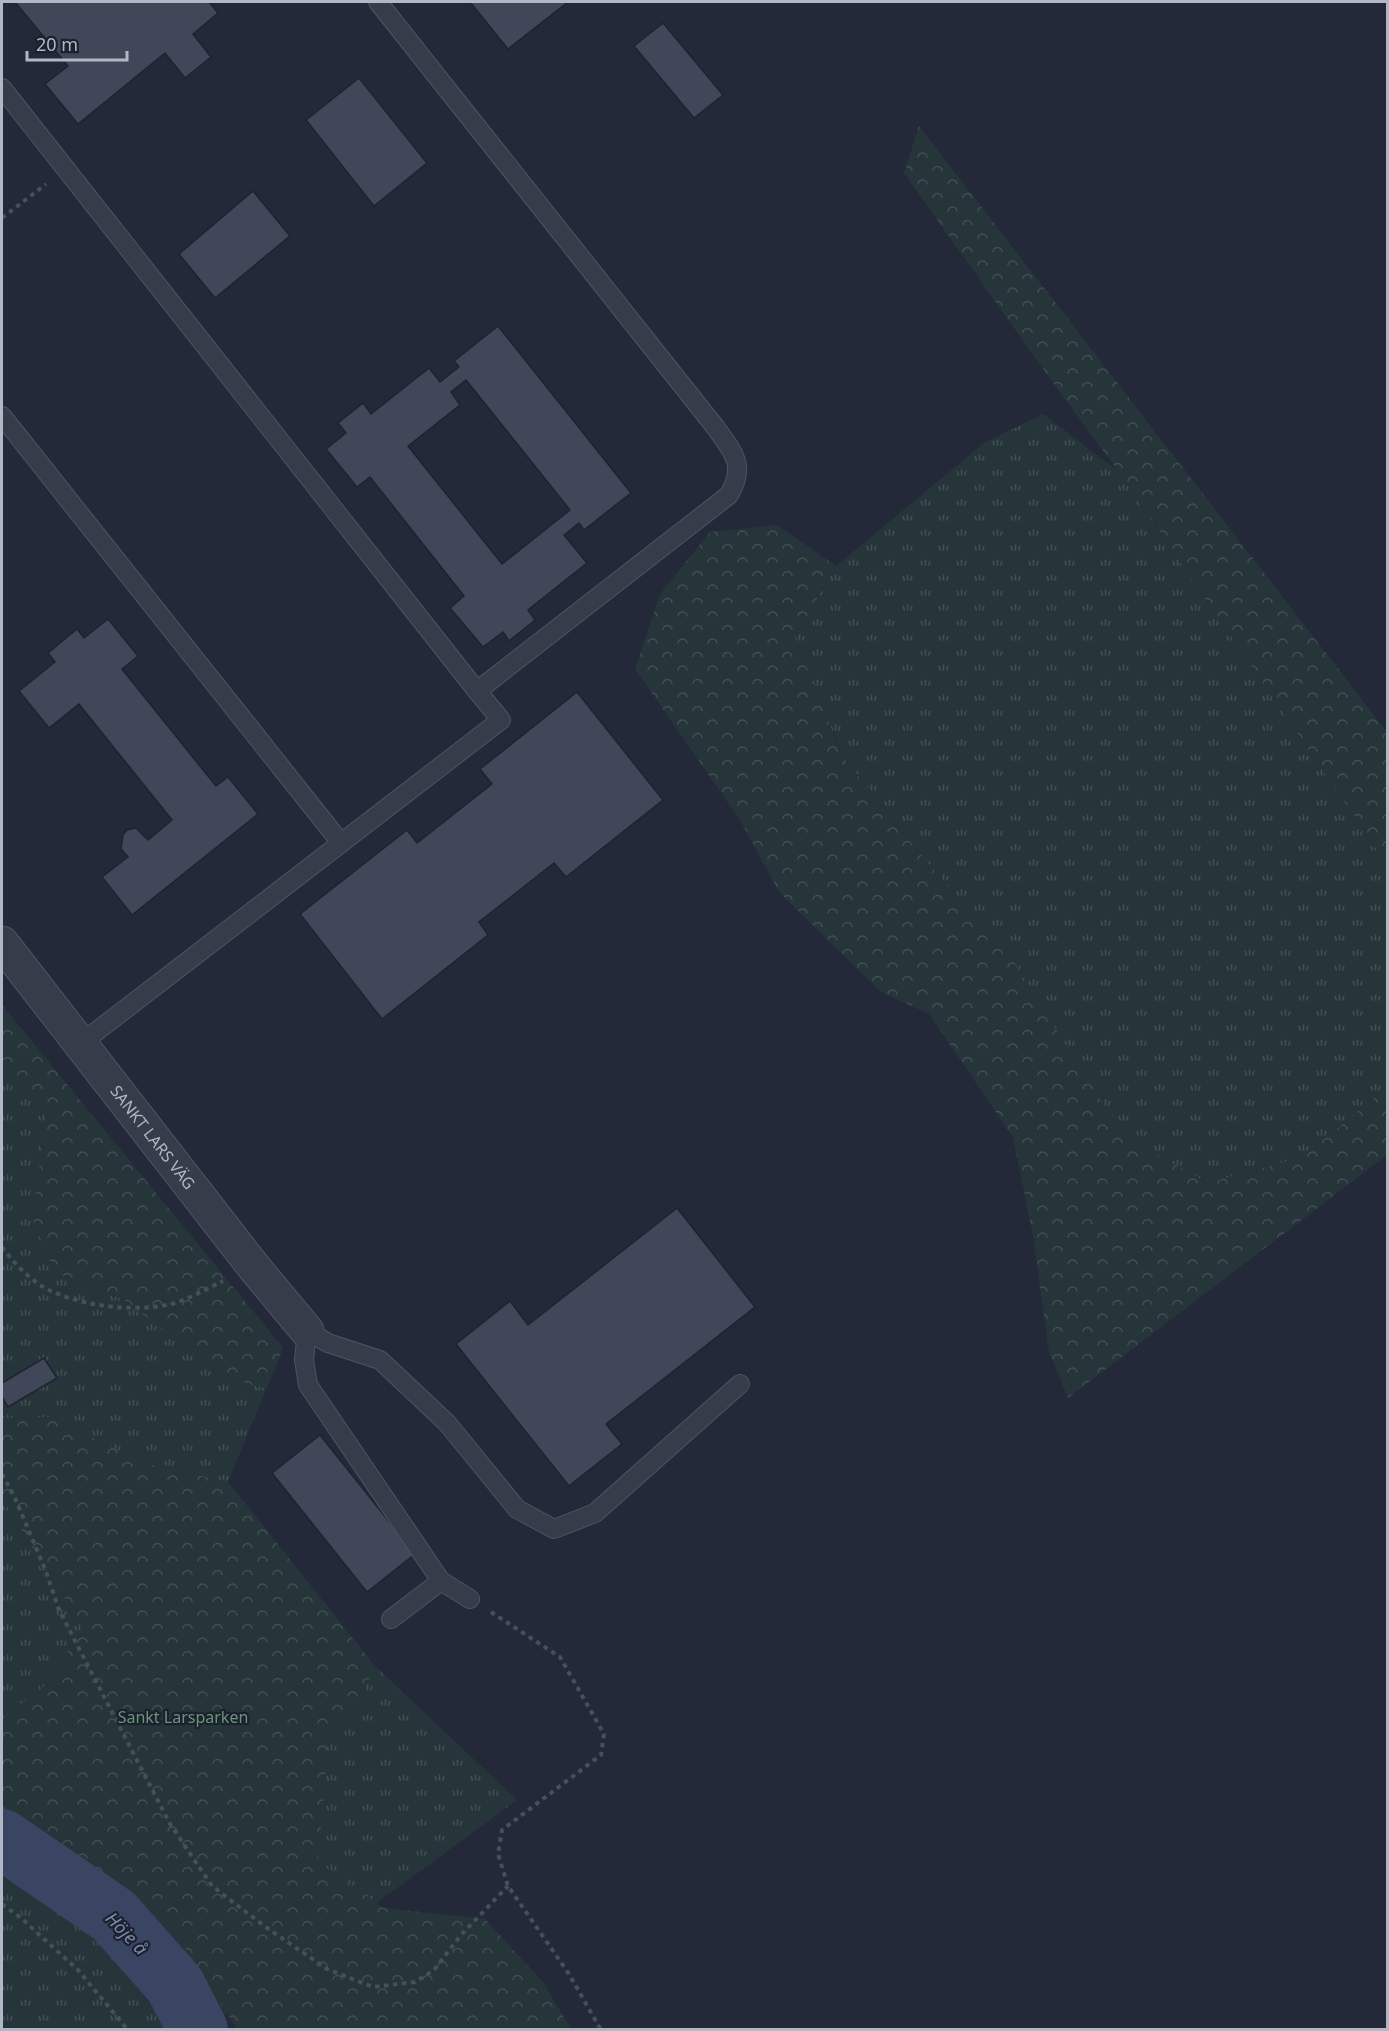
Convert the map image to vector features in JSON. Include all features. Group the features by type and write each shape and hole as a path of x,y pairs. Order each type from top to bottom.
{"street":[{"name":"SANKT LARS VÄG","path":"2,943 253,1266 307,1331"}],"lane":[{"path":"378,2 716,428 733,451 737,461 736,483 729,495 477,691"},
{"path":"2,88 501,720 80,1044"},
{"path":"2,416 341,843"},
{"path":"470,1599 441,1581 308,1385 304,1360 307,1331 328,1343 380,1360 447,1423 517,1509 554,1529 595,1513 741,1384"},
{"path":"391,1619 441,1581"}],"path":[{"path":"2,218 64,169"},
{"path":"2,1247 11,1259 43,1287 72,1300 140,1308 169,1304 253,1266"},
{"path":"2,1474 15,1498 45,1569 59,1610 170,1824 212,1886 267,1929 327,1969 373,1987 415,1982 434,1970 461,1935 508,1886"},
{"path":"470,1599 560,1657 604,1734 601,1755 502,1830 498,1854 508,1886 569,1974 601,2030"},
{"path":"2,1904 21,1918 78,1970 128,2030"}],"green space":[{"path":"919,126 1387,732 1387,864 1118,471 904,173"},
{"path":"1043,414 1118,471 1387,864 1387,1087 1303,1157 1208,1183 1141,1146 1105,1107 920,854 842,755 795,637 836,566 984,443"},
{"path":"777,525 836,566 795,637 842,756 920,854 1007,951 1105,1107 1141,1146 1208,1183 1303,1157 1387,1087 1387,1155 1068,1398 1049,1352 1033,1236 1013,1137 929,1014 880,991 779,892 740,820 635,669 660,594 710,532"},
{"name":"Sankt Larsparken","path":"2,1005 283,1348 228,1482 374,1665 517,1800 218,2019 136,1901 2,1819"},
{"path":"2,1005 283,1348 266,1389 218,1374 126,1301 55,1273 32,1219 48,1103 8,1067 2,1057"},
{"path":"50,1417 147,1464 228,1482 374,1665 362,1699 328,1740 318,1862 384,1908 485,1919 543,1982 571,2029 237,2029 168,1921 58,1840 2,1806 2,1719 51,1681 82,1626 2,1499 2,1418"},
{"path":"2,1858 100,1934 166,2005 178,2029 2,2029"}],"building":[{"path":"15,2 209,2 218,13 193,34 211,57 185,78 165,53 78,124 45,84 68,66"},
{"path":"470,2 568,2 508,49"},
{"path":"663,23 723,95 694,118 634,46"},
{"path":"359,78 427,163 374,206 306,120"},
{"path":"253,191 290,236 215,298 179,254"},
{"path":"498,326 631,493 584,530 579,523 564,535 587,563 528,610 535,620 509,641 503,632 483,647 450,608 464,596 370,477 357,487 326,449 346,433 338,423 363,403 371,414 429,368 440,382 459,367 454,361","holes":["466,380 570,510 502,564 408,446 460,405 451,392"]},
{"path":"108,619 138,656 122,669 216,786 228,777 258,814 132,915 102,877 128,857 121,849 123,835 127,830 136,828 148,840 172,820 79,704 49,728 19,691 55,662 48,653 77,629 84,638"},
{"path":"577,692 663,800 566,877 554,863 479,922 488,935 382,1019 300,914 407,830 417,843 492,784 480,769"},
{"path":"677,1208 755,1307 606,1424 622,1444 569,1486 456,1344 510,1301 528,1325"},
{"path":"44,1358 57,1378 8,1407 2,1397 2,1383"},
{"path":"320,1435 415,1554 367,1592 272,1473"}],"waterway":[{"name":"Höje å","path":"2,1839 114,1916 175,1985 198,2030"}]}
